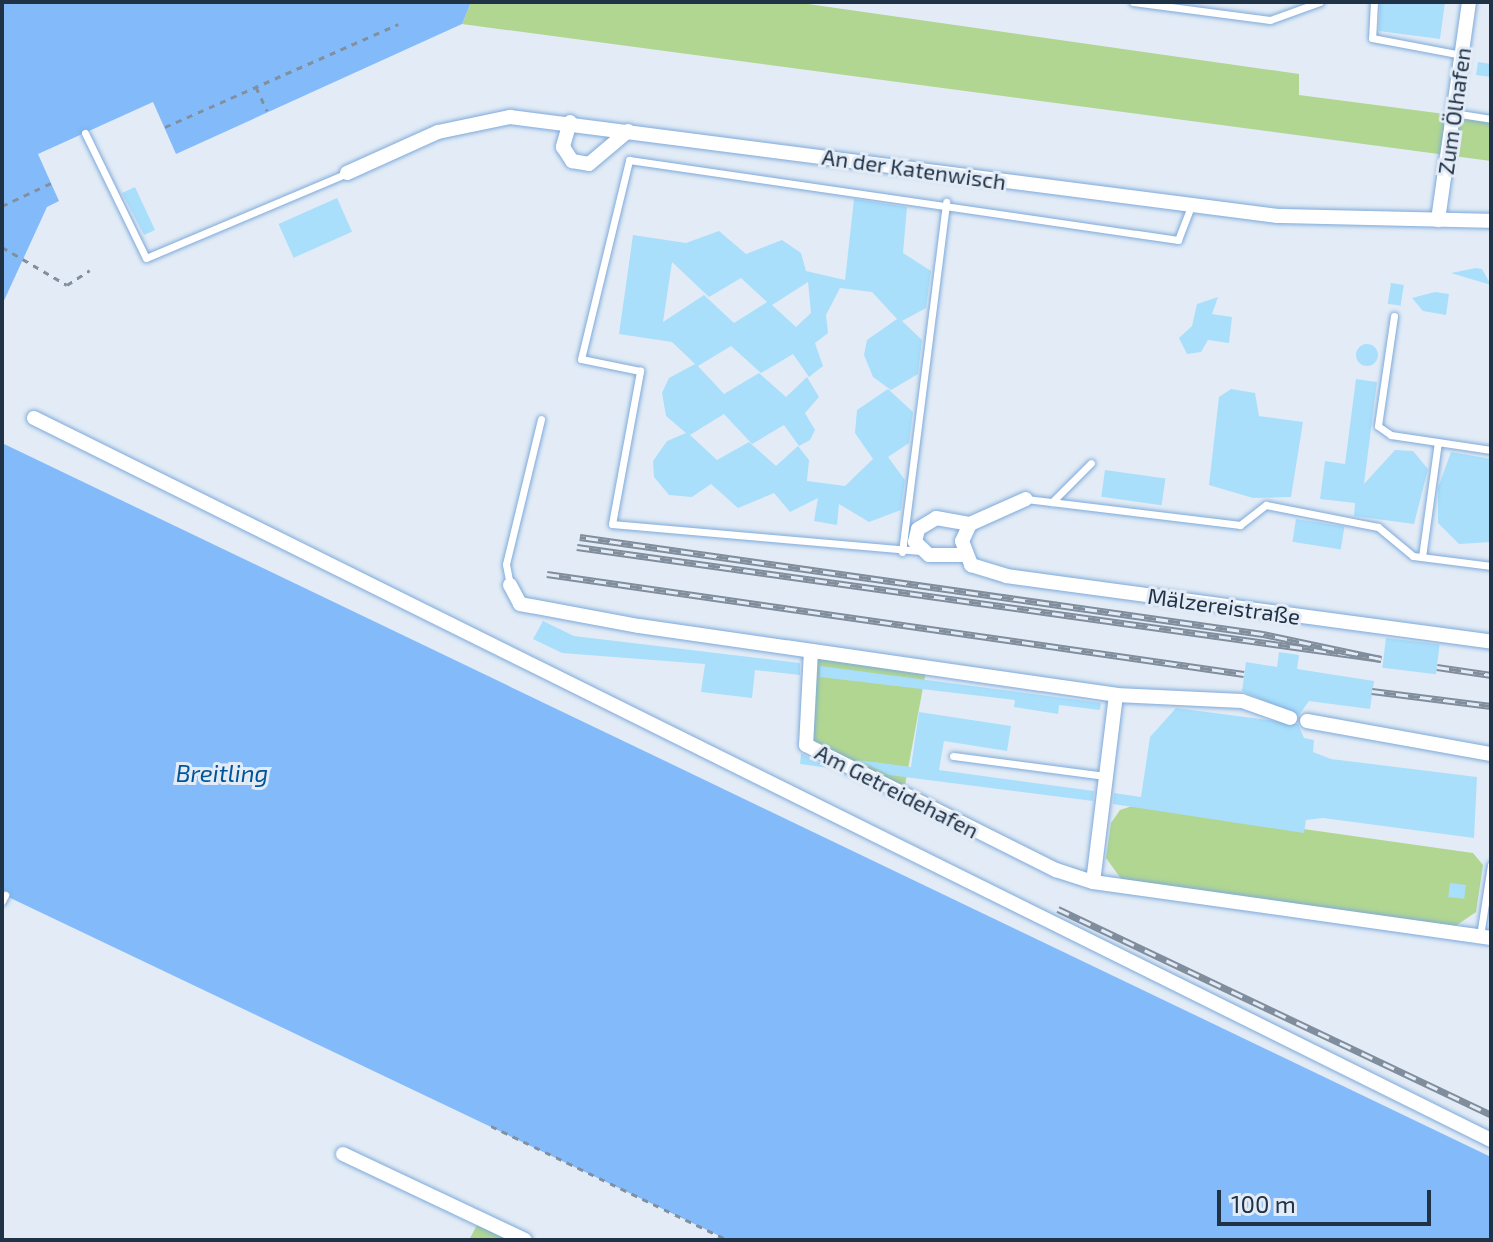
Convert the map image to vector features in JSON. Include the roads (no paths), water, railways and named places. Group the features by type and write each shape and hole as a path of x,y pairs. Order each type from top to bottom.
{"street":[{"name":"Zum Ölhafen","path":"1438,220 1469,2"},
{"name":"An der Katenwisch","path":"347,173 475,121 570,122 1278,216 1491,221"},
{"path":"570,122 563,147 572,161 589,164 628,131"},
{"path":"34,418 1491,1140"},
{"path":"920,551 915,542 924,521 970,524 1026,499"},
{"path":"965,555 970,524"},
{"name":"Mälzereistraße","path":"920,551 965,555 971,565 1006,576 1491,642"},
{"path":"510,585 520,604 811,651 1116,695 1242,701 1258,712 1290,718"},
{"name":"Am Getreidehafen","path":"811,651 806,745 1093,882 1485,937"},
{"path":"1093,882 1116,695"},
{"path":"1307,721 1491,754"},
{"path":"343,1154 525,1240"}],"lane":[{"path":"1133,2 1270,20 1302,12 1320,2"},
{"path":"1374,2 1372,38 1462,55"},
{"path":"1454,113 1491,119"},
{"path":"85,133 146,258 347,173"},
{"path":"920,551 902,552 612,524 640,371 581,359 629,160 946,202 1178,240 1191,206"},
{"path":"902,552 946,202"},
{"path":"1394,316 1378,426 1438,442 1491,450"},
{"path":"510,585 506,564 541,419"},
{"path":"1422,557 1438,442"},
{"path":"1052,502 1091,463"},
{"path":"1026,499 1240,525 1266,505 1378,527 1422,557 1491,566"},
{"path":"953,756 1104,776"},
{"name":"Am Getreidehafen","path":"1485,937 1491,865"}],"water":[{"path":"2,2 471,2 462,24 176,154 153,102 38,154 59,201 47,207 2,305"},
{"name":"Breitling","path":"2,443 1491,1157 1491,1240 728,1240 2,894"}],"railway":[{"path":"577,547 1381,659 1263,634 580,537"},
{"path":"547,574 1244,674"},
{"path":"1437,667 1491,675"},
{"path":"1372,691 1491,706"},
{"path":"1058,909 1491,1115"}]}
